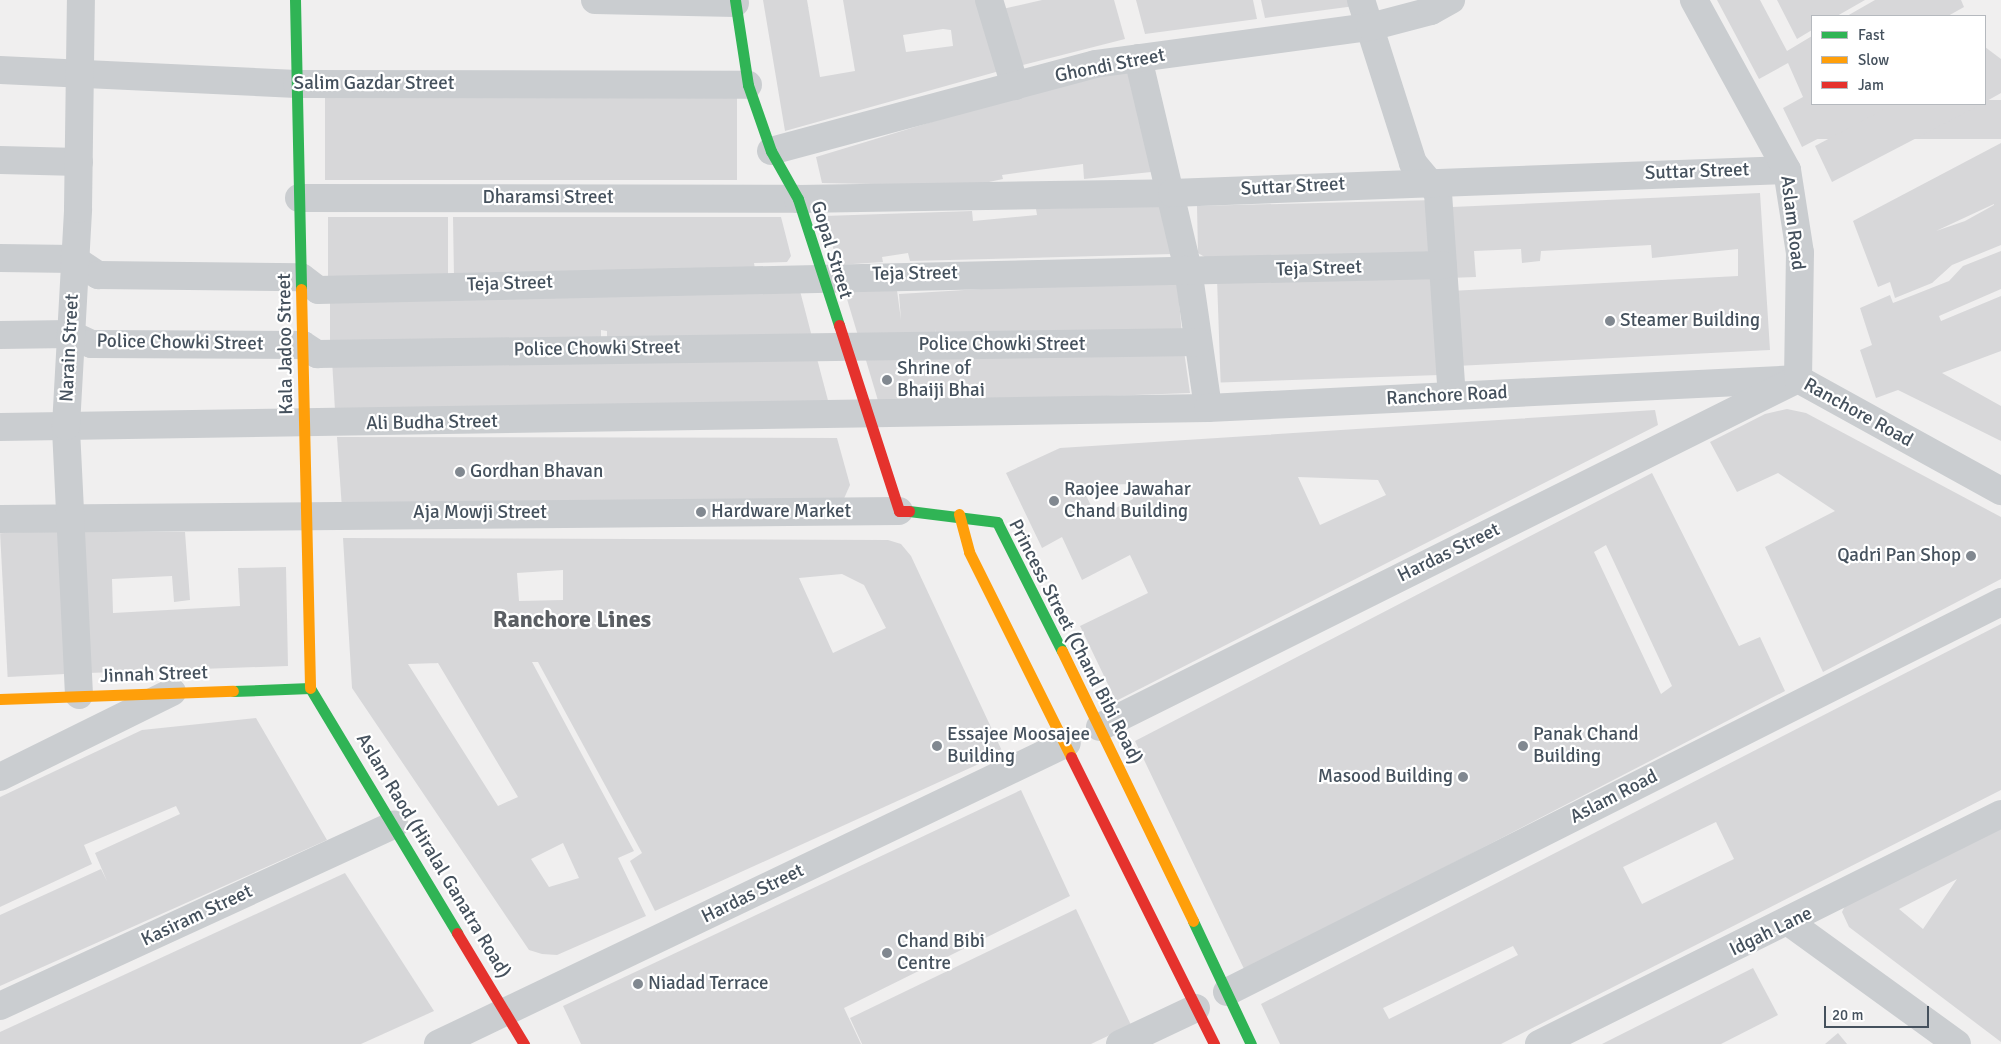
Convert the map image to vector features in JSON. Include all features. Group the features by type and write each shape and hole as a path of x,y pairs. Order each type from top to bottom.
{"street":[{"name":"Narain Street","path":"79,695 68,516 66,426 78,162 81,0"},
{"name":"Kala Jadoo Street","path":"295,0 310,688"},
{"path":"595,0 735,1"},
{"path":"988,0 1015,86"},
{"path":"1361,0 1413,163 1429,180 1438,194 1452,396"},
{"name":"Ghondi Street","path":"771,151 1095,64 1370,27 1431,11 1451,0"},
{"name":"Aslam Road","path":"1694,0 1787,170 1800,253 1798,379"},
{"name":"Gopal Street","path":"735,1 748,85 771,151 798,199 864,416 899,512"},
{"path":"1138,58 1172,193 1188,269 1208,408"},
{"name":"Salim Gazdar Street","path":"0,70 297,84 748,85"},
{"path":"0,160 78,162"},
{"name":"Suttar Street","path":"798,199 1172,193 1429,180 1787,170"},
{"name":"Dharamsi Street","path":"299,198 798,199"},
{"path":"0,258 74,259 98,275 301,277"},
{"name":"Teja Street","path":"301,277 318,290 820,275 1188,269 1202,274 1443,265"},
{"name":"Police Chowki Street","path":"0,335 70,334 91,344 303,345 317,354 1198,342"},
{"name":"Ranchore Road","path":"864,416 1208,408 1798,379 2001,491"},
{"name":"Hardas Street","path":"1100,727 1798,379"},
{"name":"Ali Budha Street","path":"0,427 305,425 864,416"},
{"name":"Aja Mowji Street","path":"0,519 68,516 307,513 899,512 959,514"},
{"path":"959,514 969,552 1067,743 1214,1044"},
{"name":"Princess Street (Chand Bibi Road)","path":"959,514 997,522 1100,727 1250,1044"},
{"name":"Aslam Road","path":"1227,992 2001,602"},
{"name":"Jinnah Street","path":"0,699 310,688"},
{"name":"Aslam Raod (Hiralal Ganatra Road)","path":"310,688 508,1012 524,1044"},
{"path":"0,777 172,692"},
{"name":"Hardas Street","path":"438,1044 1067,743"},
{"name":"Idgah Lane","path":"1538,1044 1790,923 2001,814"},
{"name":"Kasiram Street","path":"0,1006 394,825"},
{"path":"1790,923 1950,1042"},
{"path":"1120,1044 1196,1008"}],"building":[{"path":"763,0 807,0 820,77 855,71 843,0 982,0 1003,70 785,131","holes":["943,29 951,30 953,46 906,52 903,35"]},
{"path":"1042,0 1114,0 1125,39 1015,67 998,10"},
{"path":"1136,0 1253,0 1257,19 1145,34"},
{"path":"1261,0 1353,0 1355,6 1265,18"},
{"path":"1717,0 1760,0 1787,51 1811,37 1811,105 1883,105 1802,147 1783,108 1803,97 1788,63 1759,79"},
{"path":"1777,0 1865,0 1839,15 1811,15 1811,31 1797,39"},
{"path":"1875,0 1961,0 1964,7 1950,15 1849,15"},
{"path":"1986,48 2001,59 2001,93 1986,101"},
{"path":"1133,69 1161,171 1084,179 1083,164 1002,175 1003,179 970,186 822,183 816,157 1024,94"},
{"path":"325,97 737,97 737,180 325,180"},
{"path":"1804,100 1811,100 1811,105 1986,105 1986,100 2001,100 2001,139 1804,139"},
{"path":"1892,105 1980,105 1832,182 1815,146"},
{"path":"2001,143 2001,245 1952,265 1932,283 1895,298 1890,282 1878,287 1853,221","holes":["1994,204 1994,205 1965,221 1936,231"]},
{"path":"1760,193 1770,350 1456,366 1450,291 1738,276 1738,249 1652,258 1651,245 1541,251 1540,261 1522,263 1521,249 1474,251 1476,277 1448,278 1452,207"},
{"path":"1435,200 1438,258 1208,259 1198,253 1197,206"},
{"path":"1169,205 1173,254 910,261 908,253 882,257 883,262 838,265 824,216 972,211 973,221 1037,215 1036,209"},
{"path":"328,217 448,217 448,281 328,281"},
{"path":"453,217 781,217 791,256 787,262 754,263 755,269 454,278"},
{"path":"2001,251 2001,289 1939,316 1941,321 2001,296 2001,351 1942,373 2001,406 2001,441 1898,390 1876,398 1860,350 1872,345 1860,308 1890,295 1893,303 1949,281 1963,266"},
{"path":"1436,275 1439,375 1221,383 1217,283"},
{"path":"1177,277 1182,335 936,340 935,329 935,334 859,339 844,289 896,283 901,320 899,294"},
{"path":"799,287 812,337 607,341 607,331 601,330 601,342 330,347 330,295"},
{"path":"815,351 830,408 335,410 332,360"},
{"path":"1184,351 1190,393 879,404 865,357"},
{"path":"1787,409 1806,413 2001,517 2001,579 1823,672 1765,547 1835,511 1778,473 1737,492 1710,442 1765,414"},
{"path":"1655,410 1658,425 1116,701 1080,626 1148,593 1130,555 1082,580 1062,537 1042,548 1006,473 1060,448","holes":["1298,477 1378,480 1386,495 1320,525","1135,484 1133,499 1097,518 1081,485"]},
{"path":"337,437 837,438 850,485 842,503 342,509"},
{"path":"1652,473 1739,646 1760,637 1785,691 1245,971 1135,741","holes":["1606,545 1672,686 1661,694 1594,552"]},
{"path":"62,530 70,674 8,677 0,533"},
{"path":"78,532 185,532 190,600 174,602 172,576 112,579 113,613 240,606 238,568 286,567 288,666 88,673"},
{"path":"343,538 888,540 901,544 911,556 1003,753 655,911 630,861 642,853 538,662 532,662 634,851 618,858 646,916 557,955 542,954 529,950 352,688","holes":["563,570 563,600 519,601 517,573","842,574 864,585 886,628 833,653 799,578","438,663 518,797 498,806 408,664","563,843 579,878 549,887 531,859"]},
{"path":"2001,624 2001,790 1501,1044 1280,1044 1261,1004","holes":["1716,822 1734,859 1642,904 1623,867","1513,946 1518,955 1389,1019 1383,1008"]},
{"path":"256,718 327,840 0,986 0,915 101,869 107,881 95,853 180,814 176,806 84,845 92,864 0,907 0,797 142,730"},
{"path":"1021,790 1070,896 844,1008 861,1044 581,1044 563,1006"},
{"path":"2001,827 2001,1042 1849,927 1842,912 1846,904","holes":["1957,879 1923,929 1899,909"]},
{"path":"345,873 434,1011 361,1044 0,1044 0,1032"},
{"name":"Chand Bibi Centre","path":"1076,909 1131,1025 1091,1044 862,1044 850,1018"},
{"path":"1753,968 1778,1015 1721,1044 1602,1044"},
{"path":"1838,1033 1847,1044 1825,1044"}],"traffic: fast":[{"path":"295,0 301,289"},
{"path":"735,0 748,85 771,151 798,199 839,325"},
{"path":"909,511 997,522 1062,651"},
{"path":"310,688 457,933"},
{"path":"233,691 310,688"},
{"path":"1193,921 1251,1044"}],"traffic: slow":[{"path":"301,289 310,688"},
{"path":"959,514 969,552 1071,757"},
{"path":"1062,651 1193,921"},
{"path":"0,699 233,691"}],"traffic: jam":[{"path":"839,325 899,511 909,511"},
{"path":"1071,757 1214,1044"},
{"path":"457,933 524,1044"}],"place":[{"name":"Steamer Building","path":"1610,321"},
{"name":"Shrine of Bhaiji Bhai","path":"887,380"},
{"name":"Gordhan Bhavan","path":"460,472"},
{"name":"Raojee Jawahar Chand Building","path":"1054,501"},
{"name":"Hardware Market","path":"701,512"},
{"name":"Qadri Pan Shop","path":"1971,556"},
{"name":"Essajee Moosajee Building","path":"937,746"},
{"name":"Panak Chand Building","path":"1523,746"},
{"name":"Masood Building","path":"1463,777"},
{"name":"Chand Bibi Centre","path":"887,953"},
{"name":"Niadad Terrace","path":"638,984"}],"district":[{"name":"Ranchore Lines","path":"572,620"}]}
